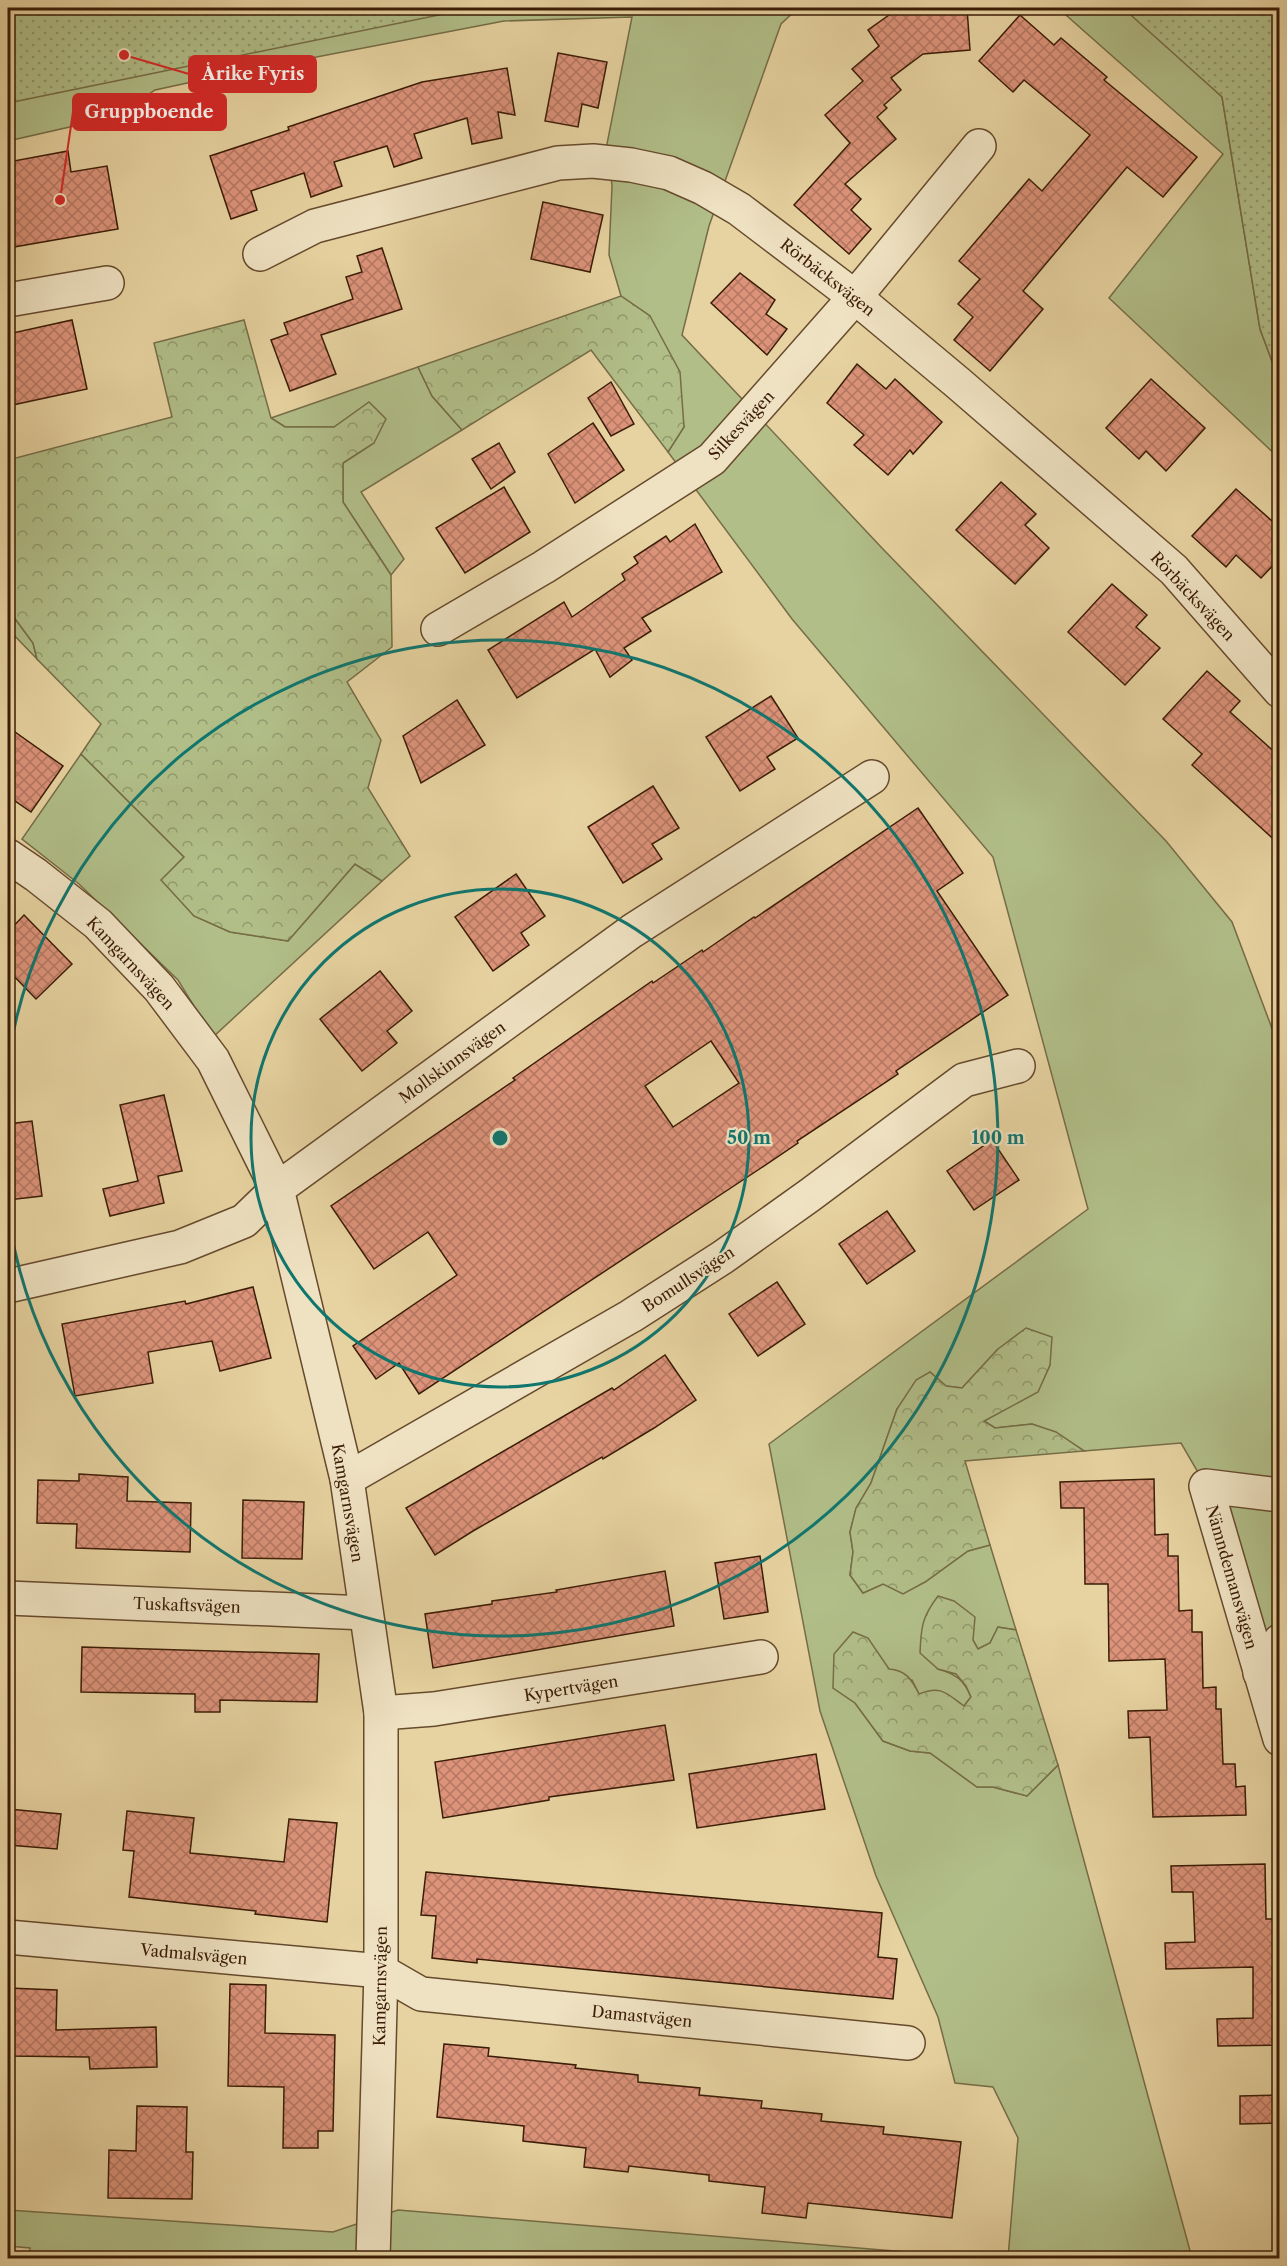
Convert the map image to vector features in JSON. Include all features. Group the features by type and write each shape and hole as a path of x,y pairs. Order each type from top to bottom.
{"street":[{"name":"Silkesvägen","path":"438,629 544,567 712,459 855,297 979,146"},
{"name":"Rörbäcksvägen","path":"260,254 315,226 558,164 593,161 631,165 669,173 703,188 739,209 855,297 958,382 1174,570 1280,691"},
{"path":"8,300 107,283"},
{"name":"Mollskinnsvägen","path":"8,1286 180,1247 244,1221 277,1189 632,931 872,777"},
{"name":"Kamgarnsvägen","path":"8,856 98,924 159,988 213,1060 277,1189 347,1479 381,1713 381,1971 373,2259"},
{"name":"Bomullsvägen","path":"347,1479 631,1316 771,1222 964,1080 1018,1066"},
{"name":"Nämndemansvägen","path":"1280,1495 1206,1486 1280,1739"},
{"name":"Tuskaftsvägen","path":"8,1598 366,1613"},
{"path":"1260,1673 1280,1641"},
{"name":"Kypertvägen","path":"381,1713 434,1709 761,1658"},
{"name":"Vadmalsvägen","path":"8,1937 381,1971"},
{"name":"Damastvägen","path":"381,1971 421,1994 908,2043"}],"green space":[{"path":"8,8 473,8 8,103"},
{"path":"421,8 798,8 781,24 709,226 682,335 881,547 1166,841 1232,922 1279,1047 1279,1739 1206,1486 1181,1443 1084,1451 1056,1433 1032,1424 995,1428 984,1421 1038,1391 1050,1365 998,1349 962,1388 946,1386 930,1372 897,1409 871,1483 856,1509 850,1532 853,1552 850,1575 863,1593 883,1584 925,1582 968,1551 990,1545 1016,1630 998,1627 990,1643 978,1649 973,1640 938,1669 955,1676 965,1686 971,1697 964,1706 919,1694 912,1680 834,1688 855,1703 883,1741 910,1751 930,1753 977,1787 993,1787 1027,1796 1058,1765 1192,2258 1008,2258 1018,2138 993,2087 955,2083 938,2017 876,1876 820,1711 769,1444 1088,1209 993,857 792,619 668,452 684,427 650,316 621,296 609,255 612,186 607,144 632,17 504,21 238,72 155,90 118,116 8,141 8,83"},
{"path":"1058,8 1138,8 1222,97 1260,329 1279,380 1279,458 1109,298 1223,154"},
{"path":"1123,8 1279,8 1279,380 1260,329 1222,97"},
{"path":"621,296 650,316 680,372 684,427 668,452 591,350 462,430 432,396 418,367"},
{"path":"244,320 271,418 285,427 334,427 369,402 386,419 374,443 343,463 343,502 391,575 392,647 347,682 381,740 368,788 410,856 382,881 355,864 288,941 230,932 194,916 161,880 184,857 81,754 101,724 37,659 33,643 8,609 8,460 172,417 154,343"},
{"path":"418,367 432,396 462,430 361,492 404,559 391,575 343,502 343,463 374,443 369,403 334,427 285,427 271,418"},
{"path":"8,609 33,643 37,659 8,629"},
{"path":"81,754 184,857 162,880 194,916 230,932 288,941 355,864 382,881 213,1037 178,980 79,884 22,839"},
{"path":"1026,1328 1052,1337 1050,1365 1038,1392 984,1421 995,1428 1032,1424 1056,1432 1084,1451 965,1461 990,1545 968,1551 925,1582 903,1594 883,1584 863,1593 850,1575 853,1552 850,1532 856,1508 871,1483 897,1409 916,1380 930,1372 946,1386 962,1388 998,1349"},
{"path":"938,1596 954,1601 975,1617 973,1640 978,1649 990,1643 998,1627 1016,1630 1058,1765 1027,1796 993,1787 977,1787 930,1753 910,1751 883,1741 855,1703 833,1688 834,1654 853,1632 868,1638 889,1669 900,1671 908,1677 919,1694 938,1690 948,1694 964,1706 971,1697 966,1686 956,1674 938,1669 920,1653 923,1623"},
{"path":"8,2210 333,2232 398,2210 979,2258 29,2258 30,2248 8,2246"}],"building":[{"path":"899,8 967,8 970,50 923,54 891,78 901,90 884,105 887,108 877,117 896,139 845,184 861,199 851,210 871,229 849,254 794,205 850,143 825,115 863,81 852,69 879,46 868,30"},
{"path":"1020,15 1054,45 1061,38 1107,77 1104,80 1197,157 1163,197 1127,167 1023,291 1043,309 990,371 954,340 973,317 958,304 980,279 959,261 1029,179 1042,191 1090,135 1024,80 1013,92 979,61"},
{"path":"558,53 607,62 598,108 582,104 578,127 545,121"},
{"path":"507,68 515,115 498,112 502,138 472,144 467,118 414,134 422,158 394,167 387,146 334,162 342,186 311,197 304,173 251,191 257,210 231,219 210,156 422,82"},
{"path":"68,151 71,172 107,166 118,229 8,248 8,162"},
{"path":"543,202 603,215 590,272 531,259"},
{"path":"382,248 402,309 321,335 336,374 290,391 271,340 288,334 284,323 353,299 346,277 362,272 357,256"},
{"path":"740,273 775,300 766,314 787,329 767,355 711,303"},
{"path":"72,320 87,389 8,406 8,334"},
{"path":"857,364 886,389 895,379 942,422 913,454 910,450 888,475 854,445 864,435 827,403"},
{"path":"1151,379 1205,428 1166,471 1146,451 1139,459 1106,428"},
{"path":"611,382 634,424 611,436 588,398"},
{"path":"593,423 624,470 575,503 548,454"},
{"path":"499,443 515,472 491,489 472,459"},
{"path":"1001,482 1036,514 1025,525 1049,548 1015,584 956,530"},
{"path":"504,487 530,532 465,573 436,528"},
{"path":"1236,489 1280,528 1280,558 1261,578 1236,555 1226,567 1192,536"},
{"path":"695,524 722,572 642,618 651,631 624,648 632,660 610,677 595,649 517,698 488,650 564,602 572,617 625,580 622,574 638,563 634,557 666,536 670,542"},
{"path":"1112,584 1147,615 1136,627 1160,648 1125,685 1068,632"},
{"path":"1207,671 1240,701 1230,712 1280,757 1280,845 1192,765 1202,754 1163,719"},
{"path":"771,696 798,738 767,757 775,769 740,791 706,737"},
{"path":"457,700 485,745 421,783 403,736"},
{"path":"8,727 63,766 31,812 8,796"},
{"path":"653,786 679,828 652,844 662,859 623,883 588,827"},
{"path":"918,808 963,873 937,891 1008,995 896,1071 898,1074 797,1141 798,1143 419,1394 399,1363 376,1379 353,1346 457,1275 428,1232 374,1269 331,1206 515,1080 513,1078 652,981 653,983 755,918","holes":["711,1041 739,1083 673,1127 645,1086"]},
{"path":"516,874 545,916 521,933 529,945 493,971 455,917"},
{"path":"24,915 72,964 36,999 8,970 8,932"},
{"path":"380,971 412,1011 387,1031 397,1043 362,1071 320,1019"},
{"path":"164,1095 182,1171 158,1176 164,1203 110,1216 103,1189 138,1181 120,1105"},
{"path":"32,1121 42,1196 8,1200 8,1124"},
{"path":"992,1140 1019,1180 974,1210 947,1171"},
{"path":"887,1211 915,1251 867,1284 839,1244"},
{"path":"777,1282 805,1324 758,1356 729,1314"},
{"path":"253,1287 271,1358 220,1371 212,1341 148,1352 153,1383 75,1396 62,1324 185,1301 186,1304"},
{"path":"665,1355 696,1400 603,1459 602,1457 435,1555 406,1508 612,1388 614,1390"},
{"path":"79,1474 128,1477 127,1501 191,1503 190,1552 76,1548 77,1524 37,1523 38,1480 79,1481"},
{"path":"1154,1479 1155,1535 1168,1534 1168,1556 1178,1556 1179,1611 1192,1610 1192,1632 1202,1632 1203,1688 1216,1687 1216,1709 1221,1709 1223,1764 1235,1764 1236,1787 1245,1786 1246,1815 1153,1817 1150,1737 1129,1738 1128,1711 1167,1710 1165,1659 1109,1661 1108,1584 1085,1584 1084,1508 1061,1508 1060,1482"},
{"path":"243,1500 304,1502 302,1559 242,1558"},
{"path":"760,1556 768,1612 724,1619 715,1563"},
{"path":"665,1571 674,1626 433,1668 425,1614 492,1604 492,1601 557,1592 556,1590"},
{"path":"82,1647 319,1654 317,1702 220,1700 220,1712 195,1712 195,1694 81,1692"},
{"path":"665,1725 674,1780 549,1797 549,1800 443,1818 435,1762"},
{"path":"816,1754 825,1809 697,1828 689,1774"},
{"path":"8,1809 61,1814 57,1849 8,1845"},
{"path":"127,1811 194,1818 190,1853 284,1862 289,1819 337,1823 327,1922 255,1914 256,1911 129,1897 134,1851 123,1850"},
{"path":"1265,1864 1266,1919 1279,1919 1280,2045 1218,2046 1217,2019 1253,2018 1253,1967 1166,1969 1165,1943 1195,1942 1193,1892 1172,1892 1171,1866"},
{"path":"426,1872 882,1913 878,1957 897,1959 893,1999 477,1959 477,1963 432,1958 436,1916 421,1915"},
{"path":"230,1984 266,1985 265,2033 335,2035 333,2131 318,2131 318,2148 283,2148 284,2087 228,2086"},
{"path":"8,1988 57,1990 56,2030 156,2027 157,2067 90,2069 89,2057 8,2056"},
{"path":"444,2044 489,2048 488,2056 576,2065 575,2068 638,2075 638,2082 700,2088 699,2095 762,2101 761,2108 822,2114 821,2121 884,2127 883,2134 961,2142 952,2218 808,2203 806,2218 762,2213 765,2187 709,2181 709,2175 629,2166 628,2172 584,2167 586,2148 523,2141 524,2126 437,2117"},
{"path":"1280,2095 1280,2123 1240,2124 1240,2096"},
{"path":"137,2106 187,2107 186,2152 193,2152 192,2199 108,2198 109,2150 136,2151"}],"place":[{"name":"Årike Fyris","path":"124,55"},
{"name":"Gruppboende","path":"60,200"}]}
